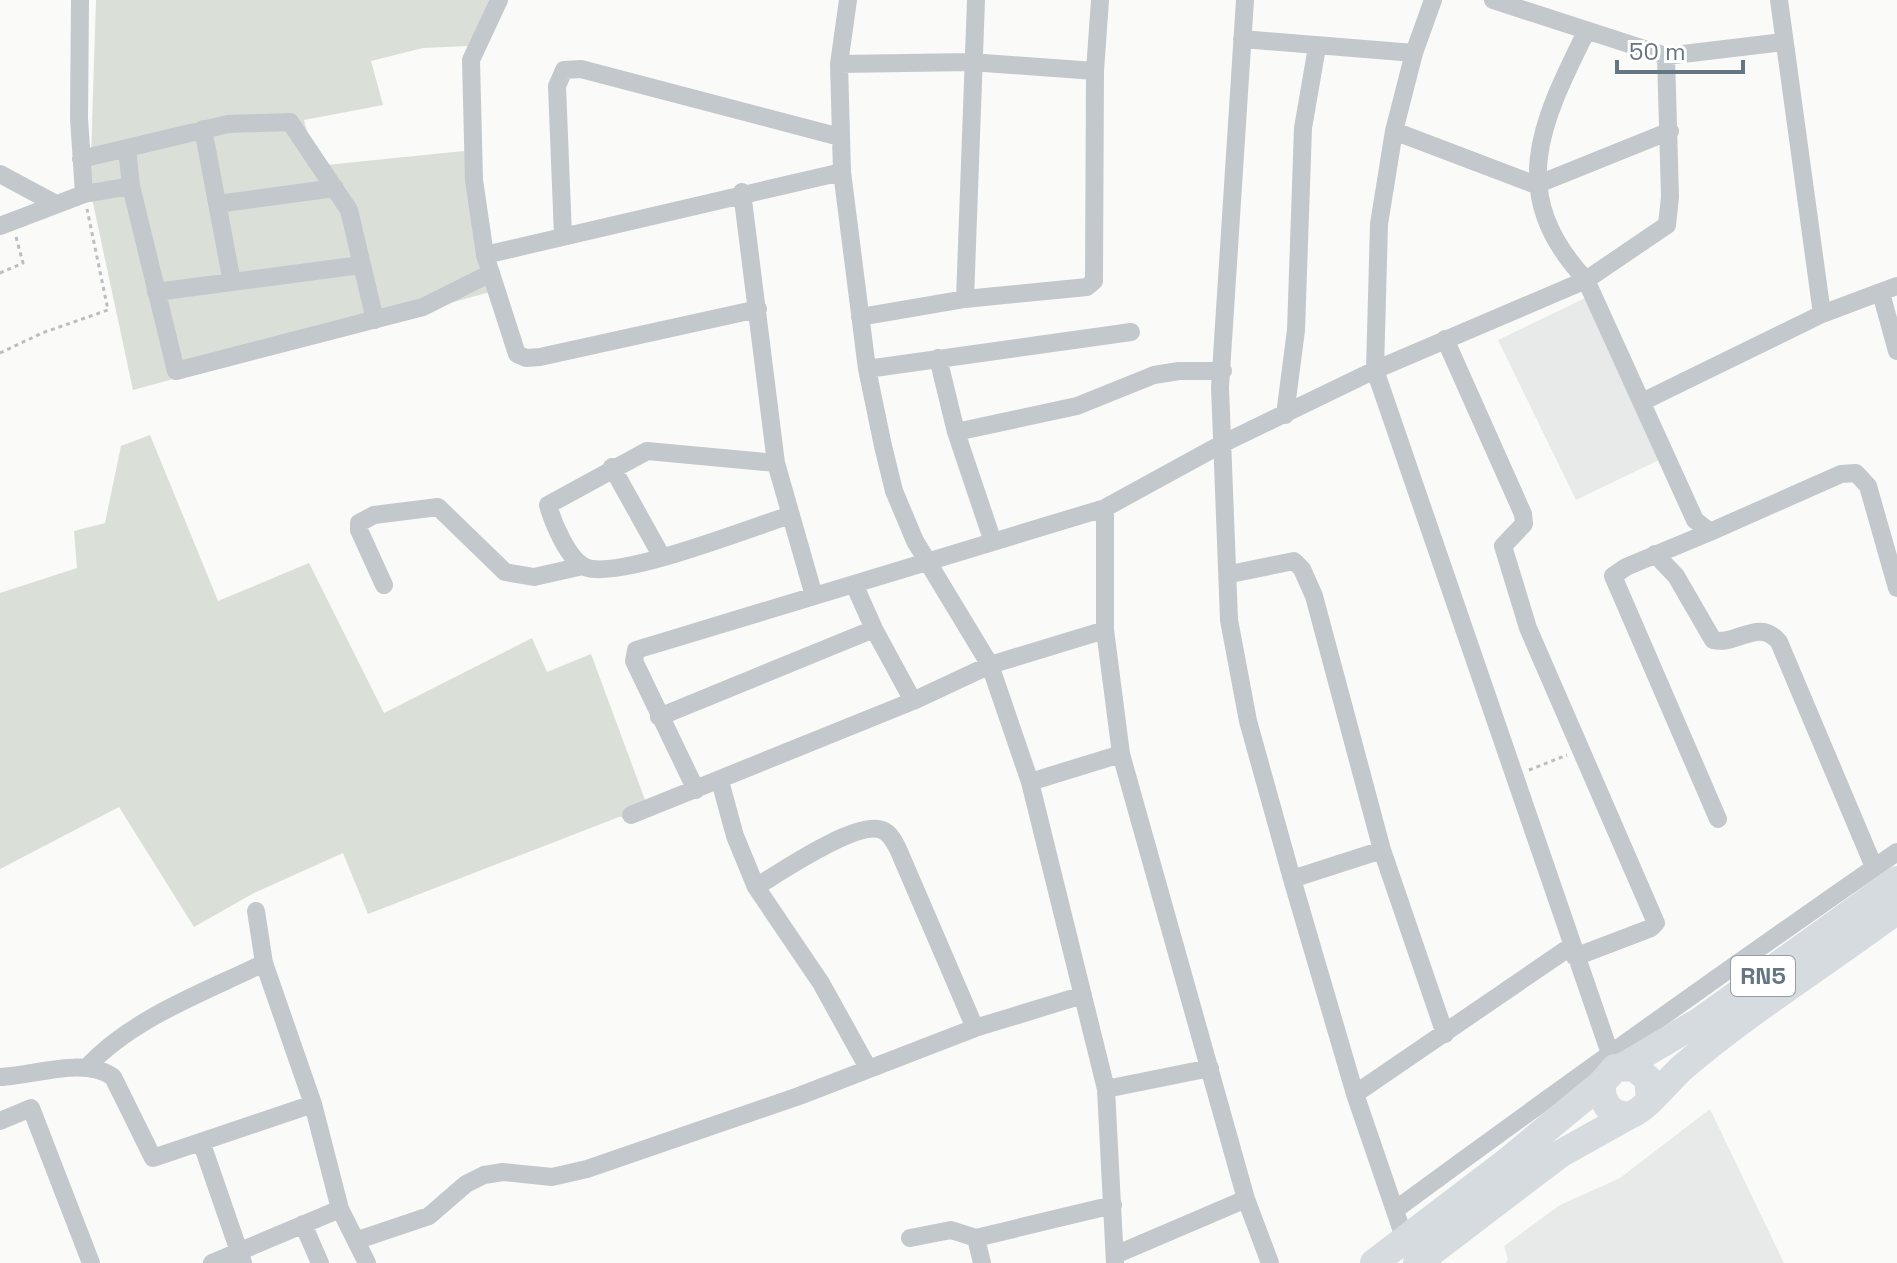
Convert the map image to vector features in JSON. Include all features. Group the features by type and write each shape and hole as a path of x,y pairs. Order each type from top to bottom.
{"main road":[{"name":"RN5","path":"1411,1251 1612,1067 1700,1021 1886,874"},
{"name":"RN5","path":"1374,1263 1411,1251 1560,1154 1639,1107 1717,1040 1897,910"},
{"path":"1612,1067 1642,1071 1648,1079 1639,1107 1610,1110 1604,1102 1612,1067"}],"street":[{"path":"80,0 84,194"},
{"path":"499,0 471,60 474,180 488,264 504,303 517,354 526,358 758,309"},
{"path":"834,0 844,31"},
{"path":"848,0 839,64 840,137 867,369 894,491 904,520 990,665 1030,782 1106,1089 1115,1259 1246,1199"},
{"path":"965,299 971,62 976,0"},
{"path":"860,317 965,299 1087,287 1094,281 1095,71 1100,0"},
{"path":"1245,0 1220,445 1230,574 1229,620 1238,672 1292,879 1355,1094 1411,1251"},
{"path":"1395,1210 1612,1067 1375,370 1379,224 1394,131 1414,53 1433,0"},
{"path":"1493,0 1666,56 1783,42"},
{"path":"1779,0 1822,314"},
{"path":"1586,32 1565,74 1539,146 1536,185 1552,235 1566,259 1586,280 1644,401 1695,520 1710,532"},
{"path":"1242,39 1414,53"},
{"path":"1285,415 1296,330 1303,128 1317,47"},
{"path":"696,790 634,661 636,650 1105,508 1220,445 1375,370 1586,280 1667,225 1670,131 1666,56"},
{"path":"839,64 971,62 1095,71"},
{"path":"563,236 557,86 564,70 581,69 840,137"},
{"path":"81,159 228,124 290,122 349,210 375,320"},
{"path":"203,129 232,282"},
{"path":"1394,131 1536,185 1670,131"},
{"path":"127,148 131,186 176,371 443,300 488,264 563,236 742,192 842,172"},
{"path":"0,174 54,203"},
{"path":"6,224 54,203 131,186"},
{"path":"217,204 335,188"},
{"path":"742,192 776,463 814,596"},
{"path":"156,292 361,265"},
{"path":"1644,401 1822,314 1889,289 1897,351"},
{"path":"867,369 1131,332"},
{"path":"1355,1094 1572,952 1651,928 1656,923 1528,628 1503,546 1524,524 1523,514 1445,339"},
{"path":"938,358 956,432 993,542"},
{"path":"956,432 1077,406 1154,375 1179,371 1223,371"},
{"path":"583,566 567,545 548,505 612,467 647,451 776,463"},
{"path":"612,467 662,557"},
{"path":"1718,819 1613,576 1655,554 1841,474 1856,473 1868,486 1897,588"},
{"path":"384,585 359,530 359,523 374,515 427,506 449,513 493,564 505,572 534,577 583,566 612,570 791,515"},
{"path":"1105,508 1105,630 1121,754 1246,1199 1270,1263"},
{"path":"1655,554 1676,576 1713,640 1722,642 1759,630 1769,632 1779,642 1886,874"},
{"path":"1230,574 1283,560 1294,561 1302,569 1314,596 1382,850 1445,1034"},
{"path":"854,584 874,629 913,701"},
{"path":"659,717 874,629"},
{"path":"631,815 913,701 990,665 1105,630"},
{"path":"1030,782 1121,754"},
{"path":"720,781 735,836 756,887 821,983 868,1068"},
{"path":"756,887 827,845 867,829 880,829 890,836 898,849 975,1028"},
{"path":"1292,879 1382,850"},
{"path":"1886,874 1897,852"},
{"path":"256,911 264,963 313,1104 340,1209 367,1263"},
{"path":"87,1067 103,1050 147,1020 264,963"},
{"path":"358,1240 429,1216 466,1184 484,1175 503,1172 567,1175 799,1096 975,1028 1083,995"},
{"path":"0,1077 87,1067 103,1069 113,1077 153,1158 202,1144 313,1104"},
{"path":"1106,1089 1210,1068"},
{"path":"24,1076 31,1108 91,1263"},
{"path":"0,1121 31,1108"},
{"path":"202,1144 241,1257"},
{"path":"910,1238 951,1230 976,1238 1113,1205"},
{"path":"212,1263 241,1257 303,1224 340,1209"},
{"path":"303,1224 320,1263"},
{"path":"976,1238 982,1263"}],"path":[{"path":"0,353 42,333 108,310 84,194"},
{"path":"0,273 23,263 6,224"},
{"path":"1514,775 1581,750"}],"shaded area":[{"path":"96,0 489,0 468,46 423,48 371,61 383,105 304,120 316,166 474,150 490,292 133,390 90,189"},
{"path":"1585,298 1663,458 1576,500 1498,340"},
{"path":"150,435 218,601 309,563 384,713 532,638 547,672 591,654 651,816 619,817 368,914 343,853 254,893 194,927 119,807 0,869 0,593 77,568 74,531 105,523 121,446"},
{"path":"1710,1109 1784,1263 1505,1263 1508,1260 1504,1246 1560,1205 1620,1178"}]}
